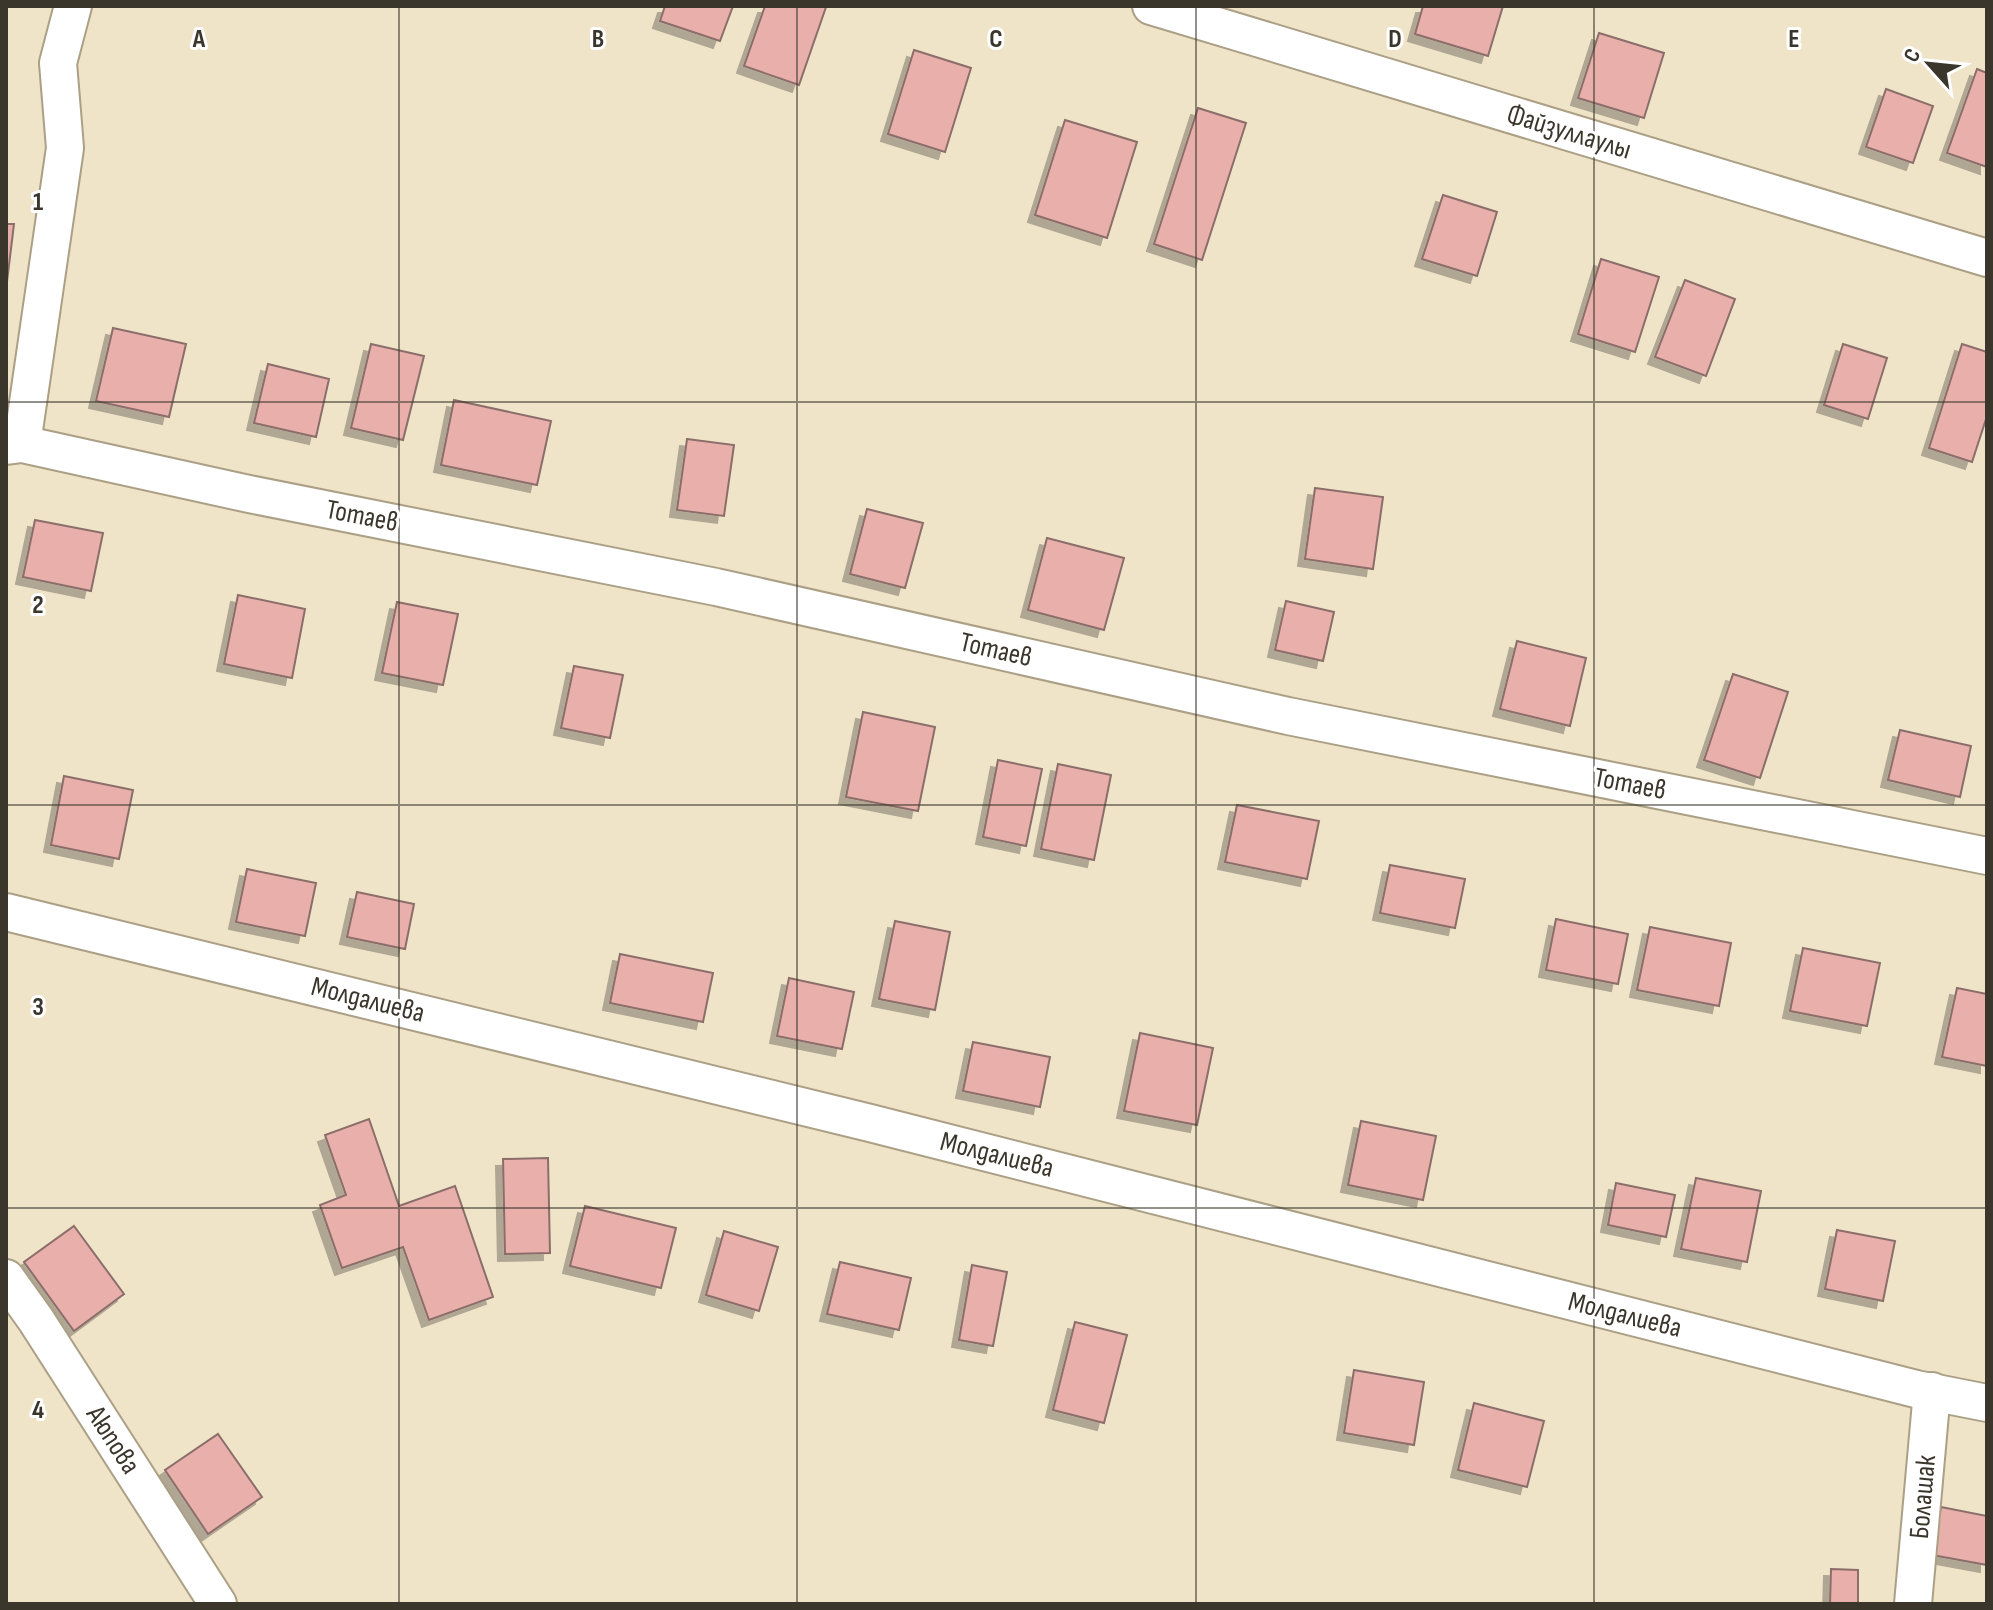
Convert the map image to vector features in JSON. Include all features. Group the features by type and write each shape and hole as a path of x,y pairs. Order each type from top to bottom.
{"street":[{"path":"14,445 65,148 58,63 73,6"},
{"name":"Файзуллаулы","path":"1151,6 1987,258"},
{"name":"Тотаев","path":"14,445 716,587 1288,716 1987,856"},
{"name":"Молдалиева","path":"6,912 870,1123 1916,1389 1987,1403"},
{"name":"Аюпова","path":"6,1278 218,1604"},
{"name":"Болашак","path":"1913,1604 1932,1391"}],"building":[{"path":"665,6 733,6 720,41 660,21"},
{"path":"765,6 826,7 799,85 744,66"},
{"path":"1423,6 1503,6 1488,56 1415,34"},
{"path":"1599,33 1664,53 1644,118 1578,98"},
{"path":"914,50 971,68 945,152 888,134"},
{"path":"1977,69 1987,73 1987,167 1947,153"},
{"path":"1886,89 1933,106 1913,163 1866,147"},
{"path":"1198,108 1246,123 1202,260 1154,244"},
{"path":"1065,120 1137,142 1107,238 1035,215"},
{"path":"1443,195 1497,212 1477,276 1422,259"},
{"path":"6,224 14,224 6,290"},
{"path":"1601,259 1659,277 1635,352 1578,334"},
{"path":"1685,280 1735,299 1706,376 1655,357"},
{"path":"113,328 186,344 169,417 96,401"},
{"path":"371,344 424,356 403,440 351,428"},
{"path":"1843,344 1887,358 1868,419 1824,405"},
{"path":"1962,344 1987,352 1987,416 1972,462 1929,448"},
{"path":"268,364 329,379 316,437 254,423"},
{"path":"454,400 551,421 537,485 441,465"},
{"path":"687,439 734,445 724,516 677,510"},
{"path":"1315,488 1383,497 1373,569 1305,559"},
{"path":"867,509 923,523 905,588 850,574"},
{"path":"35,520 103,533 91,591 23,577"},
{"path":"1047,538 1124,558 1104,630 1028,610"},
{"path":"238,595 305,609 292,678 224,664"},
{"path":"1286,601 1334,612 1323,661 1275,650"},
{"path":"397,602 458,614 443,685 382,673"},
{"path":"1517,641 1586,658 1570,726 1500,709"},
{"path":"574,666 623,675 610,738 561,728"},
{"path":"1733,674 1788,692 1760,778 1704,760"},
{"path":"863,712 935,727 918,811 846,797"},
{"path":"1900,730 1971,746 1960,797 1888,780"},
{"path":"998,760 1042,769 1026,846 983,837"},
{"path":"1058,764 1111,775 1094,860 1041,849"},
{"path":"64,776 133,790 119,859 51,845"},
{"path":"1237,805 1319,821 1307,879 1225,862"},
{"path":"1390,865 1465,879 1455,928 1380,913"},
{"path":"247,869 316,883 305,936 236,922"},
{"path":"357,892 414,904 405,949 347,937"},
{"path":"1556,919 1628,934 1618,984 1546,970"},
{"path":"895,921 950,932 935,1010 879,999"},
{"path":"1650,927 1731,943 1719,1006 1637,990"},
{"path":"1803,948 1880,963 1867,1026 1790,1011"},
{"path":"620,954 713,973 703,1022 610,1003"},
{"path":"789,978 854,992 842,1049 777,1036"},
{"path":"1957,988 1987,994 1987,1066 1942,1057"},
{"path":"1140,1033 1213,1048 1197,1125 1124,1111"},
{"path":"973,1042 1050,1057 1040,1107 963,1091"},
{"path":"369,1119 399,1206 455,1186 493,1297 429,1320 403,1247 342,1268 320,1205 346,1195 325,1135"},
{"path":"1361,1121 1436,1136 1423,1200 1348,1185"},
{"path":"548,1158 550,1253 505,1254 503,1159"},
{"path":"1696,1178 1761,1191 1747,1262 1681,1249"},
{"path":"1616,1183 1675,1195 1666,1237 1608,1225"},
{"path":"585,1206 676,1228 661,1288 570,1266"},
{"path":"74,1226 124,1294 74,1331 24,1262"},
{"path":"1837,1230 1895,1241 1883,1301 1825,1289"},
{"path":"724,1231 778,1247 759,1311 706,1295"},
{"path":"840,1262 911,1278 899,1330 827,1314"},
{"path":"972,1265 1007,1272 993,1346 959,1340"},
{"path":"1075,1322 1127,1335 1104,1423 1053,1410"},
{"path":"1354,1370 1424,1382 1414,1445 1344,1433"},
{"path":"1474,1403 1544,1421 1527,1487 1458,1470"},
{"path":"218,1434 262,1497 208,1534 165,1470"},
{"path":"1941,1507 1987,1516 1987,1565 1932,1555"},
{"path":"1831,1569 1858,1570 1858,1604 1830,1604"}]}
